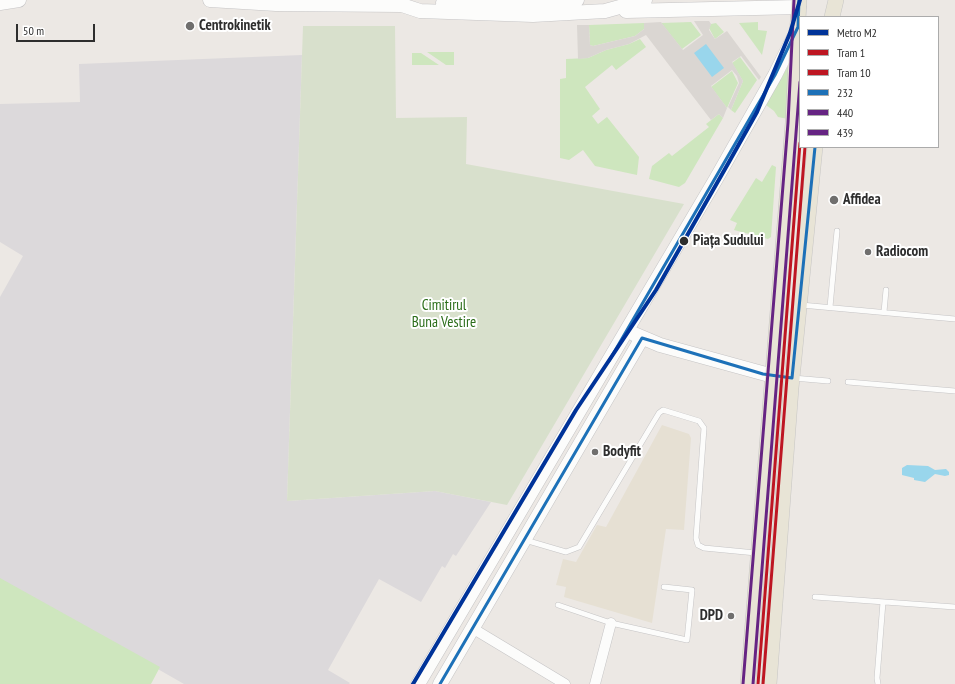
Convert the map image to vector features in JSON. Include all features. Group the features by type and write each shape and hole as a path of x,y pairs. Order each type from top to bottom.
{"main road":[{"path":"0,3 19,0"},
{"path":"210,0 282,5 531,3 577,0"},
{"path":"605,11 645,0"},
{"path":"832,16 836,0"},
{"path":"402,5 420,11 548,15 605,11 799,4 794,123 748,684"},
{"path":"418,684 627,330 775,75 798,27"},
{"path":"769,684 792,378 815,148"},
{"path":"627,330 660,345 773,376 792,378"},
{"path":"440,684 642,338"}],"street":[{"path":"595,684 611,623"},
{"path":"472,628 565,684"}],"lane":[{"path":"830,307 837,231"},
{"path":"884,312 886,290"},
{"path":"799,305 955,319"},
{"path":"792,378 828,381"},
{"path":"848,382 955,391"},
{"path":"524,539 561,551 571,552 579,547 659,412 663,410 699,421 704,428 696,538 698,545 704,548 759,553"},
{"path":"558,605 611,623 687,640 692,590 664,587"},
{"path":"815,596 955,607"},
{"path":"878,684 877,678 882,602"}],"shaded area":[{"path":"694,21 709,21 711,24 709,30 715,39 727,31 761,77 759,80 741,56 732,62 743,81 731,110 728,107 739,83 737,76 732,70 711,86 727,108 723,118 719,114 711,120 646,35 629,44 606,50 588,58 578,59 577,25 589,25 590,45 593,46 635,36 644,29 644,23 661,22 683,50 703,35"},
{"path":"302,55 287,501 435,491 491,502 456,556 453,554 445,568 442,566 421,602 379,579 328,670 350,683 349,684 184,684 0,579 0,297 23,256 0,242 0,104 80,102 79,64"},
{"path":"662,425 689,434 691,438 684,530 666,529 652,623 564,597 566,587 556,585 563,559 576,562 597,525 606,527"}],"green space":[{"path":"691,22 701,35 682,49 661,23"},
{"path":"758,22 758,30 767,31 762,55 739,23"},
{"path":"644,23 644,29 635,36 593,46 590,45 589,25"},
{"path":"716,23 724,32 715,39 709,28 711,24"},
{"name":"Cimitirul Buna Vestire","path":"303,26 395,26 396,118 467,117 466,164 684,204 507,505 435,491 287,501"},
{"path":"640,39 646,47 616,70 612,65 585,87 600,109 592,116 598,124 607,117 639,157 637,175 595,166 583,150 569,160 560,158 560,79 566,78 566,59 588,58 606,50 629,44"},
{"path":"427,52 454,52 454,65 446,65"},
{"path":"412,53 421,53 439,65 412,65"},
{"path":"740,57 757,80 735,113 731,110 743,81 732,63"},
{"path":"789,64 788,119 778,117 774,111 766,105"},
{"path":"732,71 738,83 727,108 711,87"},
{"path":"719,114 723,118 685,183 679,187 649,179 652,166 669,153 672,156 709,127 706,124"},
{"path":"772,165 776,167 771,237 768,239 734,230 737,223 730,220 756,178 762,182"},
{"path":"0,578 160,667 151,684 0,684"}],"water":[{"path":"706,44 724,68 712,77 694,53"},
{"path":"907,465 928,466 935,470 946,469 949,472 949,475 945,476 935,474 925,482 914,480 914,478 902,475 902,468"}],"metro line":[{"name":"M2","path":"413,684 576,410 656,290 729,162 757,112 790,33 800,0"}],"tram line":[{"name":"1","path":"758,684 800,148"},
{"name":"10","path":"763,684 805,148"}],"transit line":[{"name":"439","path":"743,684 788,123 794,0"},
{"name":"232","path":"609,361 775,75 798,27 799,0"},
{"name":"440","path":"753,684 799,95"},
{"name":"232","path":"440,684 642,338 763,374 792,378 815,148"}],"place":[{"name":"Centrokinetik","path":"190,26"},
{"name":"Affidea","path":"834,200"},
{"name":"Piața Sudului","path":"684,241"},
{"name":"Radiocom","path":"868,252"},
{"name":"Bodyfit","path":"595,452"},
{"name":"DPD","path":"731,616"}]}
